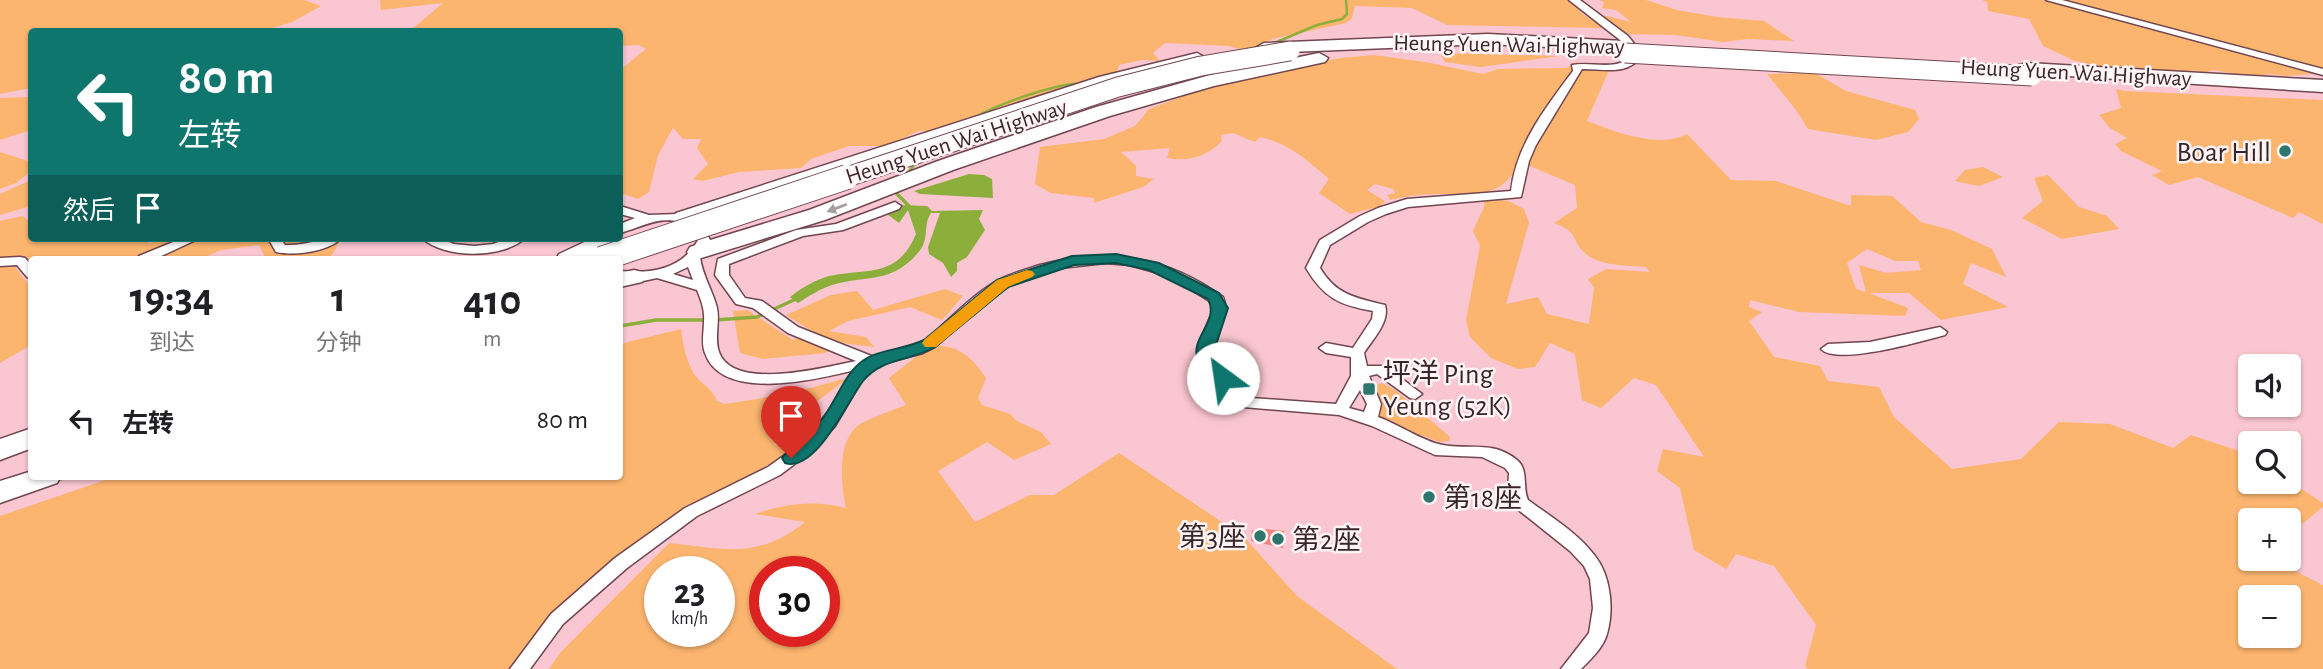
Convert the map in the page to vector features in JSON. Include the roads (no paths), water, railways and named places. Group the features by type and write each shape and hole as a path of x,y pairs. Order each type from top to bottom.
{"highway":[{"name":"Heung Yuen Wai Highway","path":"623,240 1118,88 1201,66 1369,47 1624,49 2029,73 2319,86"},
{"path":"684,218 1133,73 1228,52 1293,54"},
{"name":"Heung Yuen Wai Highway","path":"623,274 1121,96 1293,54"},
{"path":"696,254 782,224 827,212 891,186 1108,111 1293,54"},
{"name":"Heung Yuen Wai Highway","path":"575,256 606,245"},
{"path":"0,450 28,439"},
{"path":"0,464 28,454"},
{"path":"0,477 28,467"},
{"path":"0,492 35,480"}],"street":[{"path":"1370,419 1374,404 1360,372 1357,352 1378,319 1380,308 1335,297 1326,289 1313,268 1320,248 1364,219 1408,203 1517,194 1520,166 1554,103 1578,71 1576,67 1592,65 1617,68 1635,61 1638,55 1624,38 1574,0"},
{"path":"2051,0 2319,86"},
{"path":"873,362 793,330 757,304 741,301 722,275 723,262 800,233 839,227 895,206"},
{"path":"623,210 647,218 684,218 701,229 704,240 696,254 680,266 658,274"},
{"path":"623,234 647,218"},
{"path":"151,256 184,242"},
{"path":"277,242 281,249 293,250 322,242"},
{"path":"437,242 450,248 469,251 488,250 509,242"},
{"path":"696,254 695,271 711,317 713,355 719,364 735,375 754,379 798,376 873,362 918,350 930,344 1002,284 1046,268 1090,258 1125,259 1154,266 1214,296 1220,308 1219,318 1205,346 1206,359 1239,397 1248,403 1340,410 1370,419 1440,451 1484,451 1508,462 1517,472 1516,491 1522,504 1570,540 1587,557 1599,579 1601,614 1595,640 1570,669"},
{"path":"0,262 20,261 28,270"},
{"path":"623,274 658,274 702,287"},
{"path":"1828,349 1891,344 1940,332"},
{"path":"1326,348 1357,352"},
{"path":"519,669 557,619 621,564 691,512 774,471 808,446 830,422 857,377 873,362"},
{"path":"1360,372 1380,369 1415,394"},
{"path":"1340,410 1355,387 1360,372"}],"waterway":[{"path":"1272,44 1317,25 1342,19 1347,14 1346,0"},
{"path":"1110,75 1160,63"},
{"path":"974,118 1028,95 1060,86 1084,84"},
{"path":"905,176 916,163"},
{"path":"899,189 897,194 910,207"},
{"path":"715,320 757,317 796,299"},
{"path":"623,326 656,320 707,320"}],"place":[{"name":"Boar Hill","path":"2285,151"},
{"name":"坪洋 Ping Yeung (52K)","path":"1369,389"},
{"name":"第18座","path":"1429,497"},
{"name":"第3座","path":"1260,536"},
{"name":"第2座","path":"1278,539"}]}
